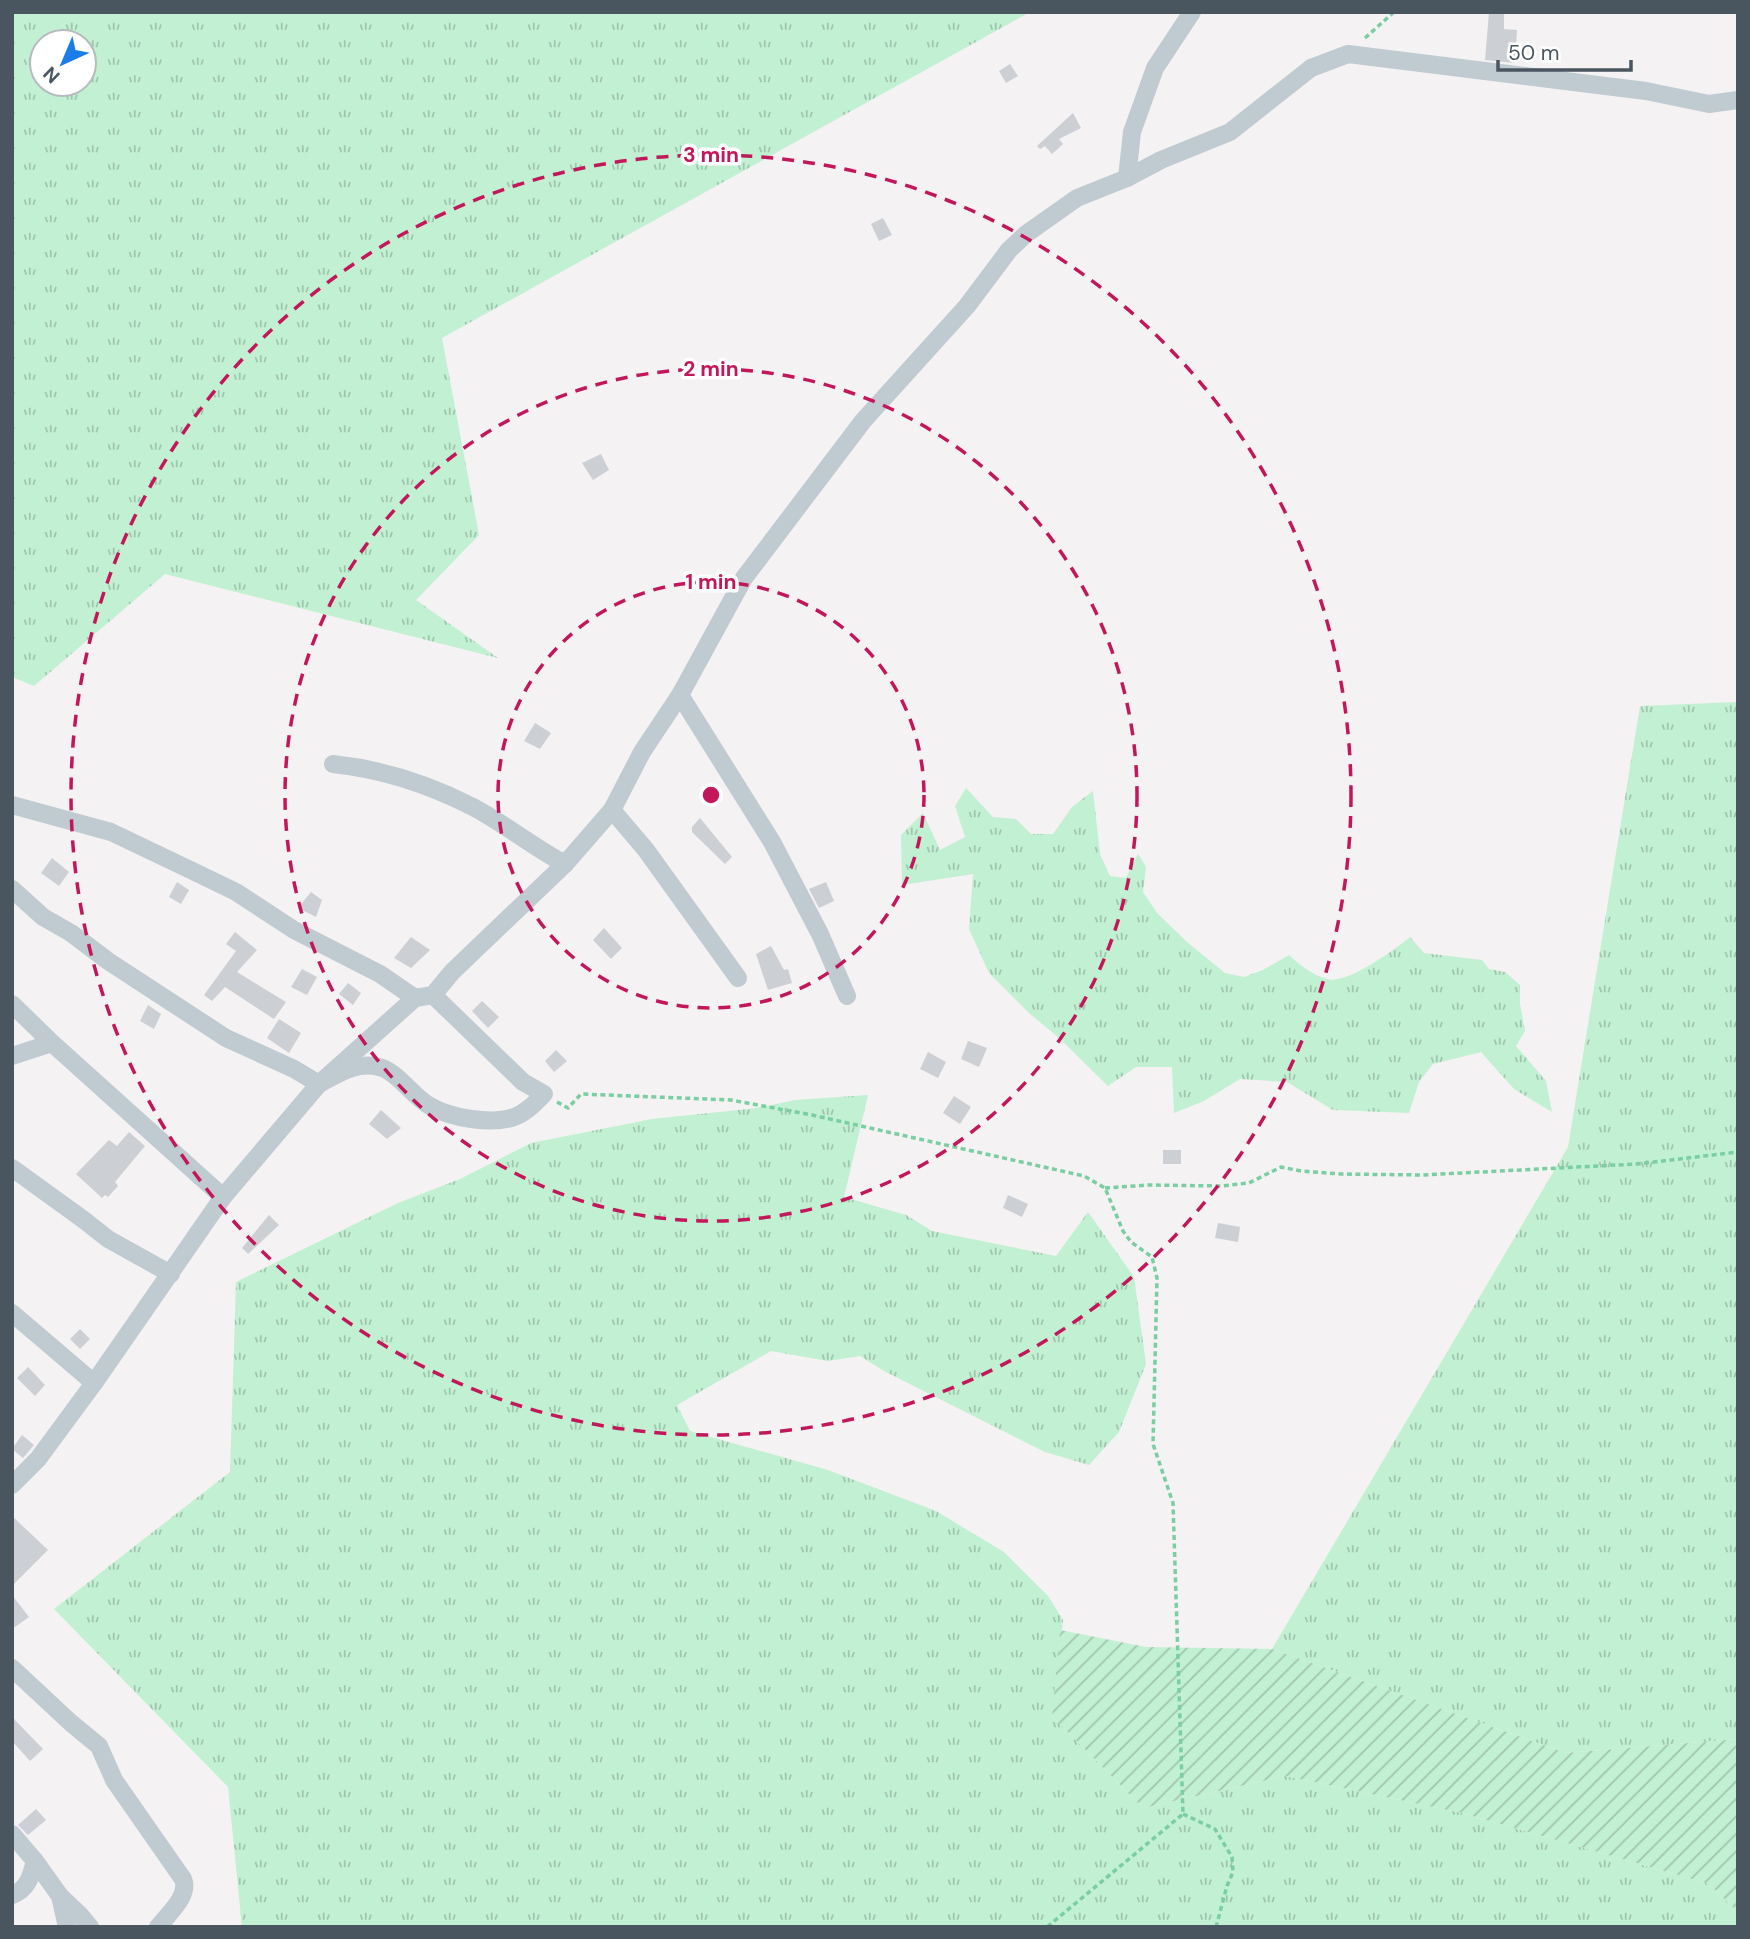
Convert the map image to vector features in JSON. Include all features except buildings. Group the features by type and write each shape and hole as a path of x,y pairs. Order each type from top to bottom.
{"street":[{"path":"1127,178 1132,132 1155,68 1192,12"},
{"path":"12,1485 38,1459 94,1383 223,1197 319,1084 415,998 433,995 452,972 565,864 612,810 642,752 680,695 744,578 863,421 967,306 1009,250 1026,234 1077,198 1230,132 1311,68 1348,54 1646,90 1709,104 1738,100"},
{"path":"680,695 772,842 820,934 847,996"},
{"path":"333,764 349,765 410,780 473,807 538,850 565,864"},
{"path":"12,805 111,832 201,875 236,892 294,930 380,974 415,998"},
{"path":"612,810 646,850 738,978"},
{"path":"12,889 43,917 226,1038 294,1069 319,1084"},
{"path":"319,1084 354,1066 381,1067 430,1106 467,1119 502,1120 514,1117 527,1110 544,1094 523,1082 433,995"},
{"path":"12,1004 223,1197"},
{"path":"12,1056 52,1043"},
{"path":"12,1168 108,1239 171,1274"},
{"path":"12,1313 94,1383"},
{"path":"12,1668 99,1746 114,1780 183,1879 186,1887 184,1894 158,1927"},
{"path":"12,1834 60,1896 90,1927"},
{"path":"12,1895 28,1883 35,1861"},
{"path":"60,1896 67,1927"}],"path":[{"path":"1348,54 1394,12"},
{"path":"544,1094 568,1108 581,1094 731,1100 812,1115 1084,1175 1105,1188 1123,1231 1131,1242 1152,1257 1157,1278 1153,1444 1173,1503 1183,1814"},
{"path":"1105,1188 1149,1185 1221,1186 1249,1182 1281,1167 1342,1174 1422,1175 1637,1164 1738,1152"},
{"path":"1047,1927 1183,1814"},
{"path":"1183,1814 1216,1829 1233,1857 1233,1872 1216,1927"}],"green space":[{"path":"12,12 1030,12 442,338 479,535 416,600 498,658 165,574 34,686 12,677"},
{"path":"1738,702 1738,1739 1566,1753 1272,1649 1568,1147 1640,706"},
{"path":"966,788 993,817 1016,819 1031,834 1053,834 1072,807 1093,791 1100,854 1110,876 1126,878 1138,854 1146,867 1143,892 1157,913 1225,973 1244,977 1289,955 1316,975 1336,979 1358,972 1410,937 1424,953 1482,960 1489,969 1505,972 1520,985 1525,1031 1516,1046 1546,1081 1552,1112 1514,1089 1481,1052 1433,1064 1419,1082 1409,1113 1333,1110 1287,1082 1240,1079 1204,1101 1174,1113 1172,1067 1136,1067 1108,1086 989,973 969,929 973,874 902,885 901,835 923,813 940,850 965,837 955,806"},
{"path":"868,1095 844,1197 906,1215 932,1231 1056,1256 1088,1212 1134,1277 1146,1364 1119,1432 1089,1465 1045,1452 884,1371 860,1356 828,1361 771,1351 677,1405 690,1431 828,1470 936,1511 1004,1552 1048,1596 1063,1620 1052,1716 1143,1808 1285,1776 1462,1813 1709,1884 1738,1912 1738,1927 242,1927 228,1787 54,1609 230,1472 236,1282 398,1203 460,1179 531,1143 652,1119 757,1108 795,1100"},
{"path":"1060,1630 1146,1647 1272,1649 1566,1753 1738,1739 1738,1912 1709,1884 1462,1813 1285,1776 1143,1808 1052,1716"}]}
